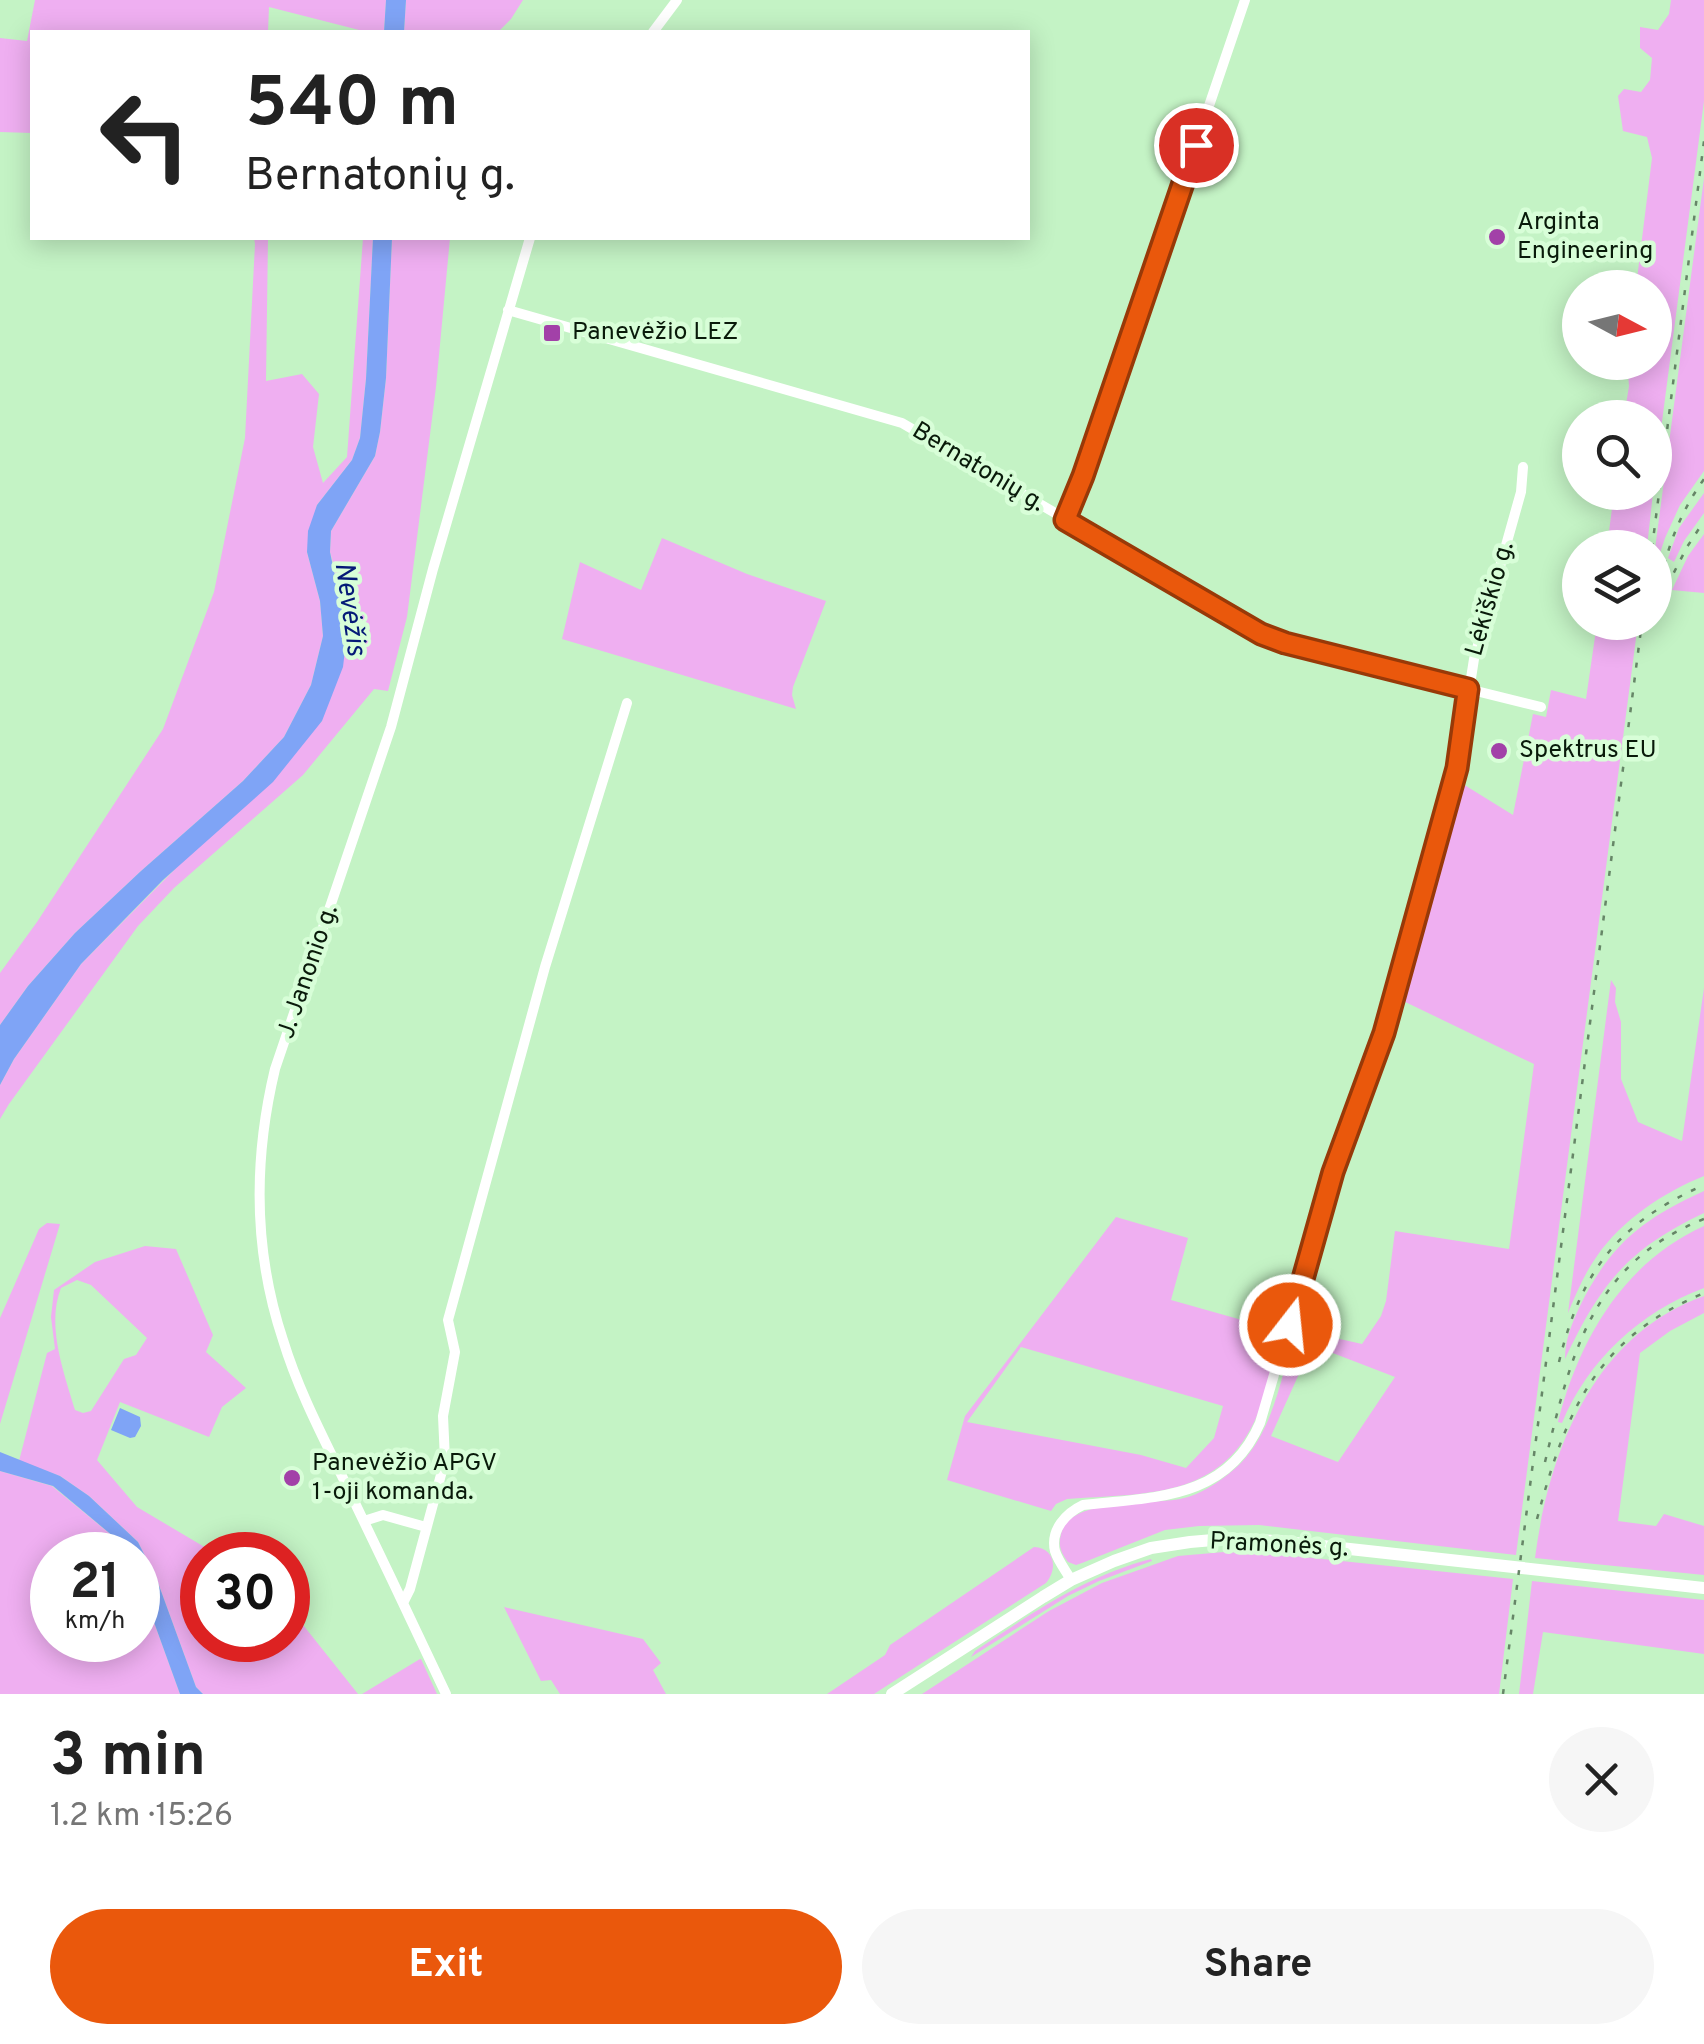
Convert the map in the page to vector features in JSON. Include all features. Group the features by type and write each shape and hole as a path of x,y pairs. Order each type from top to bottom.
{"main road":[{"name":"Pramonės g.","path":"892,1694 1071,1580 1151,1548 1190,1542 1277,1541 1704,1588"}],"street":[{"path":"1065,520 1245,0"},
{"path":"655,30 674,4 660,1"},
{"name":"J. Janonio g.","path":"446,1694 282,1340 266,1270 258,1179 275,1070 391,726 529,240"},
{"name":"Bernatonių g.","path":"508,310 902,423 1261,634 1541,707"},
{"name":"Lėkiškio g.","path":"1071,1580 1054,1549 1060,1522 1071,1510 1179,1494 1195,1488 1221,1473 1254,1438 1333,1172 1388,1019 1457,768 1474,659 1522,492 1523,467"},
{"path":"403,1603 410,1590 445,1460 443,1416 456,1352 448,1320 555,933 627,702"},
{"path":"364,1521 383,1515 426,1527"}],"shaded area":[{"path":"35,0 386,0 384,30 359,30 269,7 268,30 30,30 30,133 0,132 0,38 27,41"},
{"path":"406,0 523,0 500,30 404,30"},
{"path":"1671,0 1704,0 1704,101 1672,345 1672,270 1638,270 1652,158 1647,137 1623,131 1618,96 1624,89 1641,92 1650,80 1652,58 1640,48 1640,27 1658,30 1669,14"},
{"path":"1704,178 1704,471 1680,505 1669,530 1658,530 1660,510 1672,510 1672,420"},
{"path":"254,240 268,240 266,381 302,374 319,394 313,447 323,483 347,457 363,240 373,240 360,438 352,460 317,505 307,552 320,601 323,636 311,685 284,737 243,781 75,933 0,1025 0,973 163,729 214,592 245,438"},
{"path":"392,240 450,240 407,617 388,691 374,689 303,775 174,888 138,926 0,1119 0,1085 81,964 322,721 335,570 330,552 331,531 375,456 386,378"},
{"path":"1628,380 1667,380 1665,400 1627,400"},
{"path":"1704,493 1704,513 1674,562 1672,547 1679,528"},
{"path":"1612,510 1651,510 1649,530 1609,530"},
{"path":"1704,534 1704,593 1672,590"},
{"path":"662,538 747,574 826,601 793,687 796,709 562,639 580,562 641,590"},
{"path":"1595,640 1636,640 1516,1555 1259,1525 1165,1530 1076,1565 1068,1562 1061,1549 1061,1534 1080,1513 1188,1497 1216,1484 1240,1464 1269,1418 1295,1329 1362,1344 1386,1301 1395,1231 1509,1249 1534,1064 1397,998 1458,781 1513,815 1533,714 1546,717 1551,690 1586,699","holes":["1312,1345 1395,1377 1338,1462 1271,1436"]},
{"path":"1611,980 1616,988 1615,1002 1621,1022 1621,1079 1638,1122 1682,1141 1704,988 1704,1176 1659,1199 1607,1243 1592,1263 1568,1313"},
{"path":"1704,1191 1704,1213 1655,1240 1620,1271 1591,1309 1565,1359 1580,1306 1616,1250 1645,1224"},
{"path":"1116,1217 1188,1238 1171,1300 1281,1331 1262,1403 1243,1441 1203,1477 1179,1486 1067,1499 1051,1511 947,1480 965,1416","holes":["1021,1347 1223,1406 1214,1438 1186,1468 1141,1455 967,1422"]},
{"path":"47,1223 60,1224 0,1424 0,1318 39,1229"},
{"path":"1704,1226 1704,1288 1658,1310 1619,1341 1586,1379 1562,1423 1558,1422 1578,1361 1609,1306 1650,1260"},
{"path":"145,1246 176,1249 213,1335 206,1352 246,1388 222,1407 209,1437 120,1402 97,1460 137,1507 180,1532 180,1643 160,1588 160,1532 127,1532 89,1496 60,1476 19,1461 47,1353 55,1349 51,1317 54,1290 95,1262","holes":["77,1280 91,1285 147,1338 136,1355 124,1359 91,1411 75,1410 56,1333 61,1288"]},
{"path":"1704,1296 1704,1313 1640,1353 1618,1521 1656,1526 1664,1514 1704,1526 1704,1575 1535,1558 1552,1477 1584,1401 1633,1338 1666,1314"},
{"path":"0,1471 52,1486 108,1532 30,1532 30,1662 160,1662 160,1639 180,1694 0,1694"},
{"path":"1034,1547 1046,1551 1052,1560 1052,1572 1046,1583 874,1694 827,1694 885,1655 890,1645"},
{"path":"1224,1552 1513,1579 1499,1694 922,1694 1049,1611 1102,1583 1178,1556"},
{"path":"1151,1559 1068,1596 971,1657 1059,1598 1104,1575"},
{"path":"1532,1581 1704,1600 1704,1654 1543,1632 1533,1694 1519,1694"},
{"path":"504,1607 643,1639 661,1663 653,1670 666,1694 560,1694 551,1680 541,1681"},
{"path":"310,1634 358,1694 203,1694 196,1687 187,1662 310,1662"},
{"path":"420,1659 437,1694 362,1694"}],"water":[{"path":"386,0 406,0 404,30 384,30"},
{"path":"373,240 392,240 386,378 375,456 331,531 330,552 347,633 343,667 322,721 273,782 163,880 81,964 0,1085 0,1025 28,986 75,933 243,781 284,737 311,685 323,636 320,601 307,552 308,531 317,505 352,460 360,438"},
{"path":"120,1408 140,1417 141,1426 135,1437 111,1430"},
{"path":"0,1452 60,1476 89,1496 127,1532 108,1532 53,1486 0,1471"},
{"path":"160,1588 180,1643 180,1662 187,1662 196,1687 203,1694 180,1694 160,1639"}],"railway":[{"path":"1654,530 1704,141"},
{"path":"1672,541 1704,479"},
{"path":"1672,576 1704,521"},
{"path":"1503,1694 1640,640"},
{"path":"1559,1362 1579,1301 1608,1254 1648,1216 1704,1185"},
{"path":"1545,1462 1577,1350 1610,1288 1635,1261 1666,1238 1704,1219"},
{"path":"1537,1519 1560,1445 1590,1383 1636,1333 1667,1311 1704,1293"}],"place":[{"name":"Arginta Engineering","path":"1497,237"},
{"name":"Panevėžio LEZ","path":"552,333"},
{"name":"Spektrus EU","path":"1499,751"},
{"name":"Panevėžio APGV 1-oji komanda.","path":"292,1478"}],"route":[{"path":"1196,145 1065,520 1261,634 1468,689 1457,768 1384,1033 1333,1172 1290,1325"}],"water label":[{"name":"Nevėžis","path":"349,609"}]}
